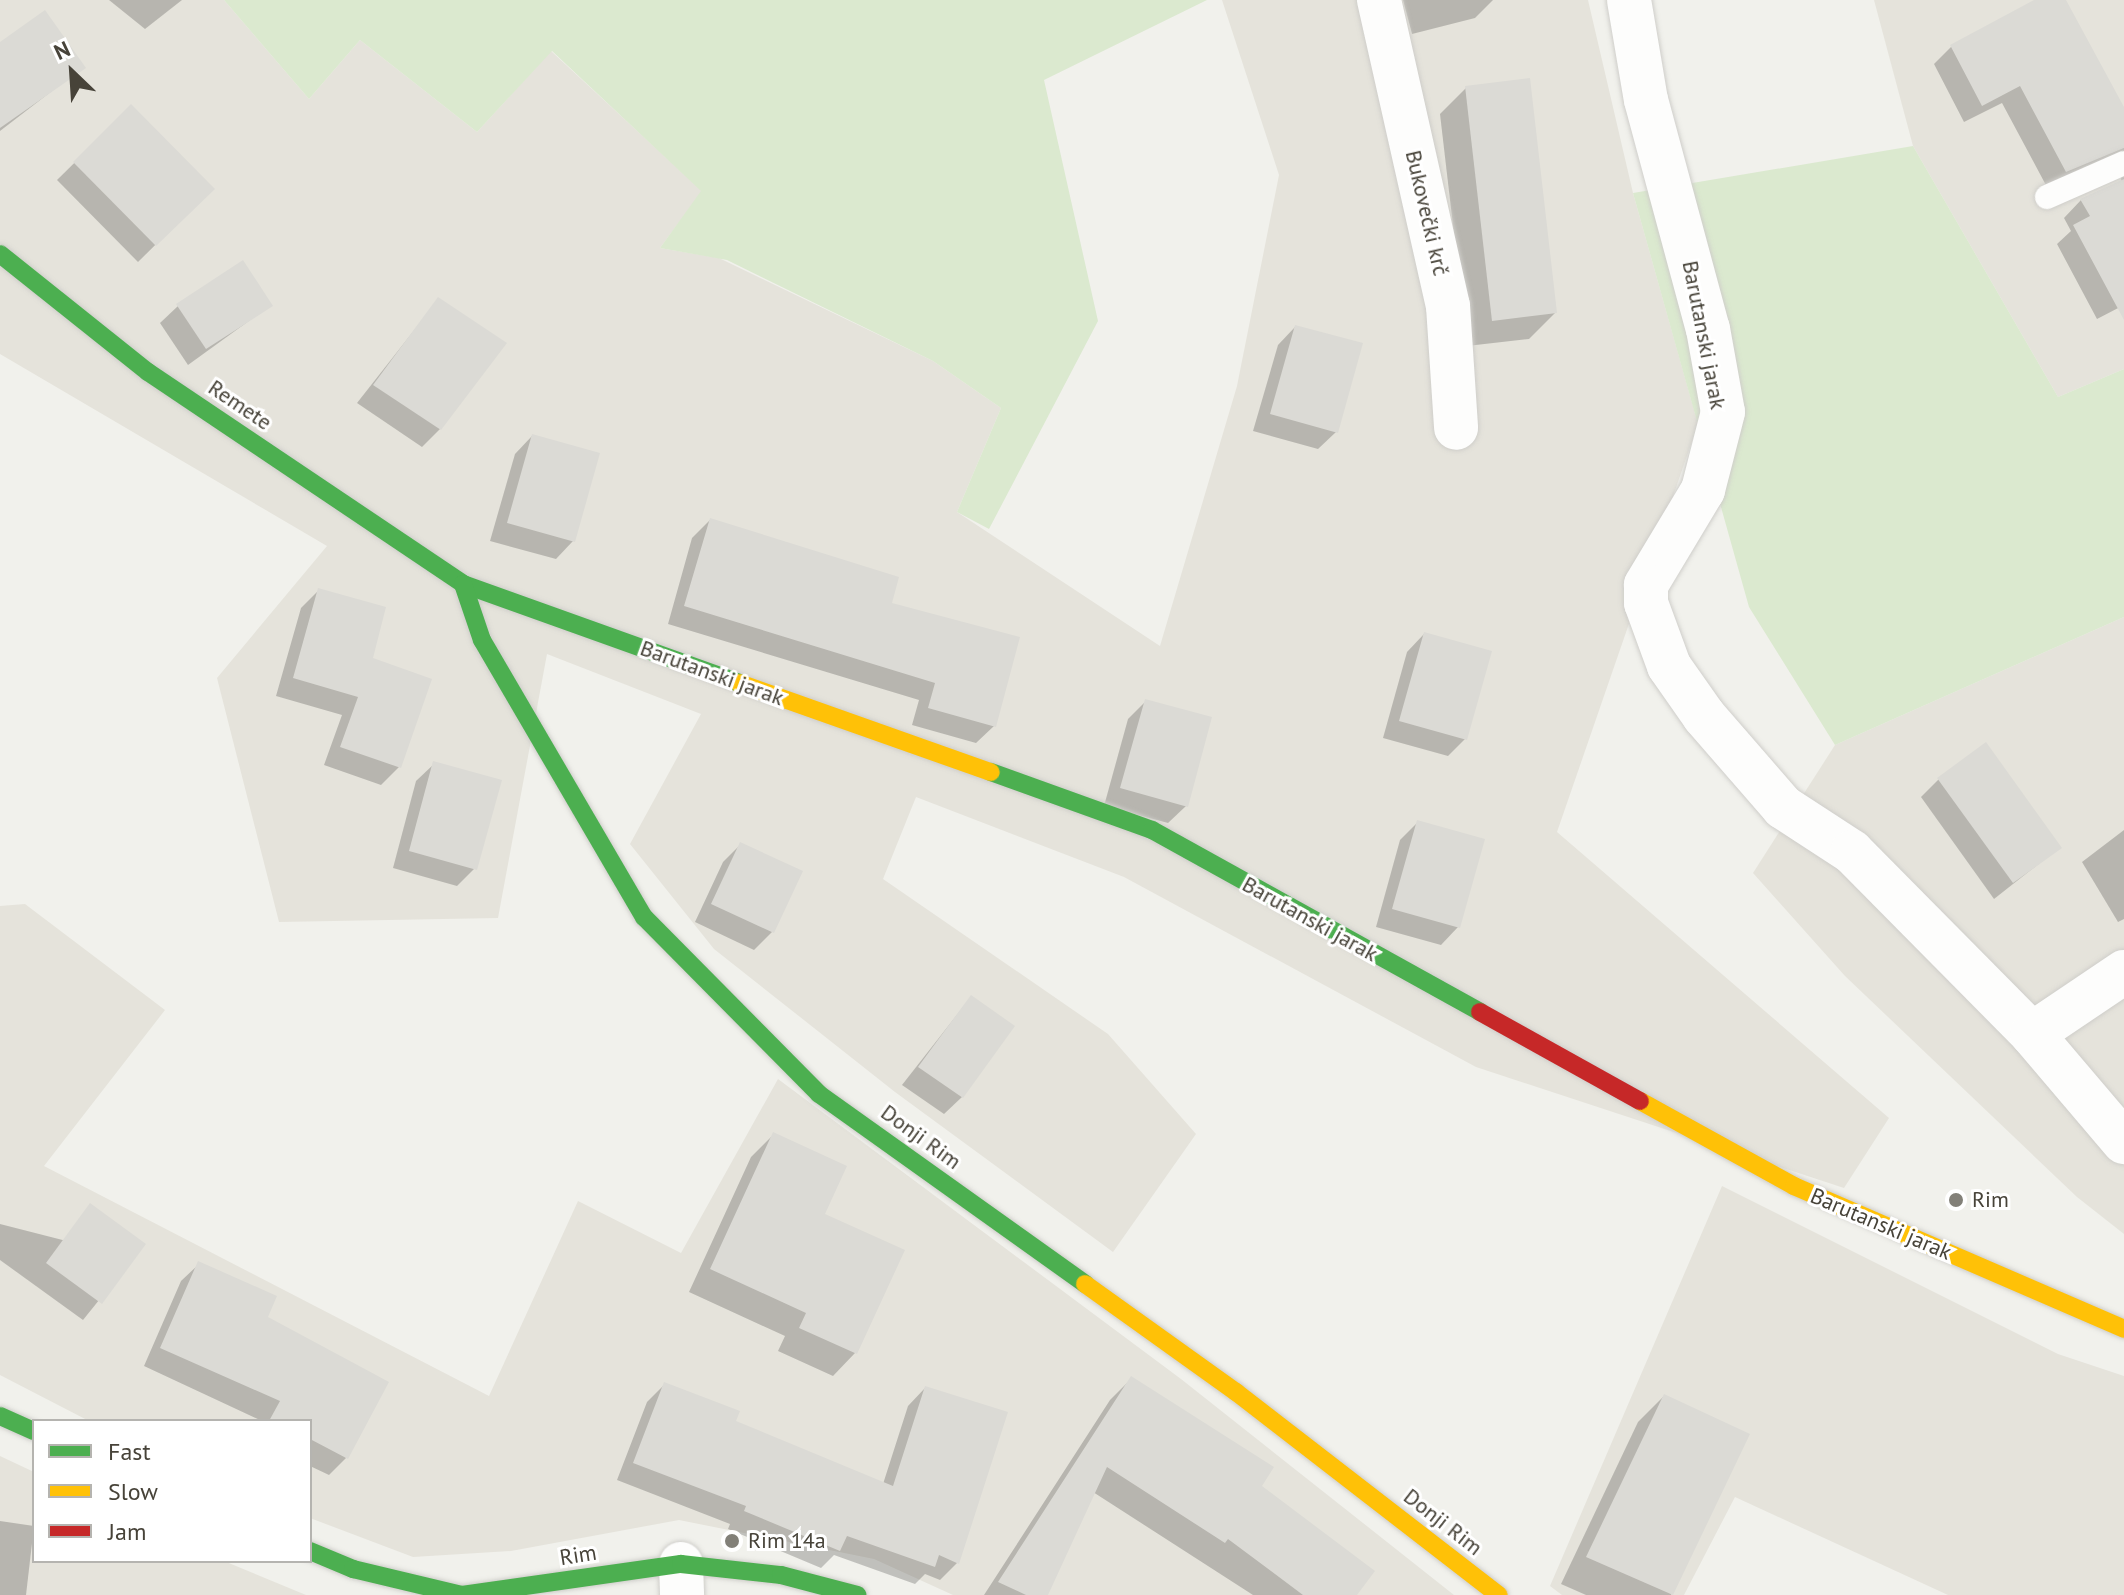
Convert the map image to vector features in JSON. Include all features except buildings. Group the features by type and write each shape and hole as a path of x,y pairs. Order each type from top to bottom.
{"street":[{"name":"Bukovečki krč","path":"1379,0 1448,306 1456,428"},
{"name":"Barutanski jarak","path":"1629,0 1646,100 1708,329 1723,412 1703,490 1646,585 1655,632 1669,666 1704,716 1783,807 1852,852 2032,1034 2124,1142"},
{"name":"Remete","path":"0,254 148,372 463,584"},
{"name":"Barutanski jarak","path":"463,584 1152,830 1794,1186 2124,1329"},
{"name":"Donji Rim","path":"463,584 482,640 644,917 819,1094 1236,1392 1499,1595"},
{"path":"2032,1034 2124,972"},
{"path":"0,1416 32,1430"},
{"name":"Rim","path":"312,1552 353,1569 462,1595 781,1575 857,1595"}],"lane":[{"path":"2047,197 2124,163"}],"shaded area":[{"path":"0,0 224,0 309,99 360,40 477,132 551,51 702,191 660,248 719,258 933,361 1001,408 957,512 1160,646 1237,386 1279,175 1222,0 1588,0 1633,193 1698,424 1557,832 1889,1118 1844,1188 1476,1067 1124,877 916,797 883,879 1108,1034 1196,1134 1113,1252 895,1092 714,949 630,844 701,714 547,654 498,918 279,922 217,678 327,546 0,354"},
{"path":"1874,0 2124,0 2124,369 2058,397 1913,146"},
{"path":"2124,617 2124,1234 2077,1197 1845,976 1753,873 1835,745"},
{"path":"25,904 165,1010 44,1166 489,1396 578,1201 681,1253 778,1079 1181,1379 1454,1595 953,1595 874,1559 679,1520 511,1551 413,1557 312,1519 312,1419 85,1419 0,1375 0,906"},
{"path":"1722,1186 2058,1354 2124,1376 2124,1595 1948,1595 1735,1497 1684,1595 1562,1595 1550,1586"},
{"path":"0,1456 32,1471 32,1563 229,1563 306,1595 0,1595"}],"green space":[{"path":"224,0 1207,0 1044,80 1098,321 989,529 957,512 1001,408 933,361 727,260 660,248 701,191 552,51 477,132 360,40 309,99"},
{"path":"1913,146 2058,397 2124,369 2124,617 1835,745 1749,607 1633,193"}],"traffic: fast":[{"path":"0,254 148,372 463,584 739,683"},
{"path":"463,584 482,640 644,917 819,1094 1085,1284"},
{"path":"991,772 1152,830 1480,1012"},
{"path":"0,1416 32,1430"},
{"path":"312,1552 353,1569 462,1595 681,1564 781,1575 857,1595"}],"traffic: slow":[{"path":"739,683 991,772"},
{"path":"1640,1101 1794,1186 2124,1329"},
{"path":"1085,1284 1236,1392 1499,1595"}],"traffic: jam":[{"path":"1480,1012 1640,1101"}],"place":[{"name":"Rim","path":"1956,1200"},
{"name":"Rim 14a","path":"732,1541"}]}
